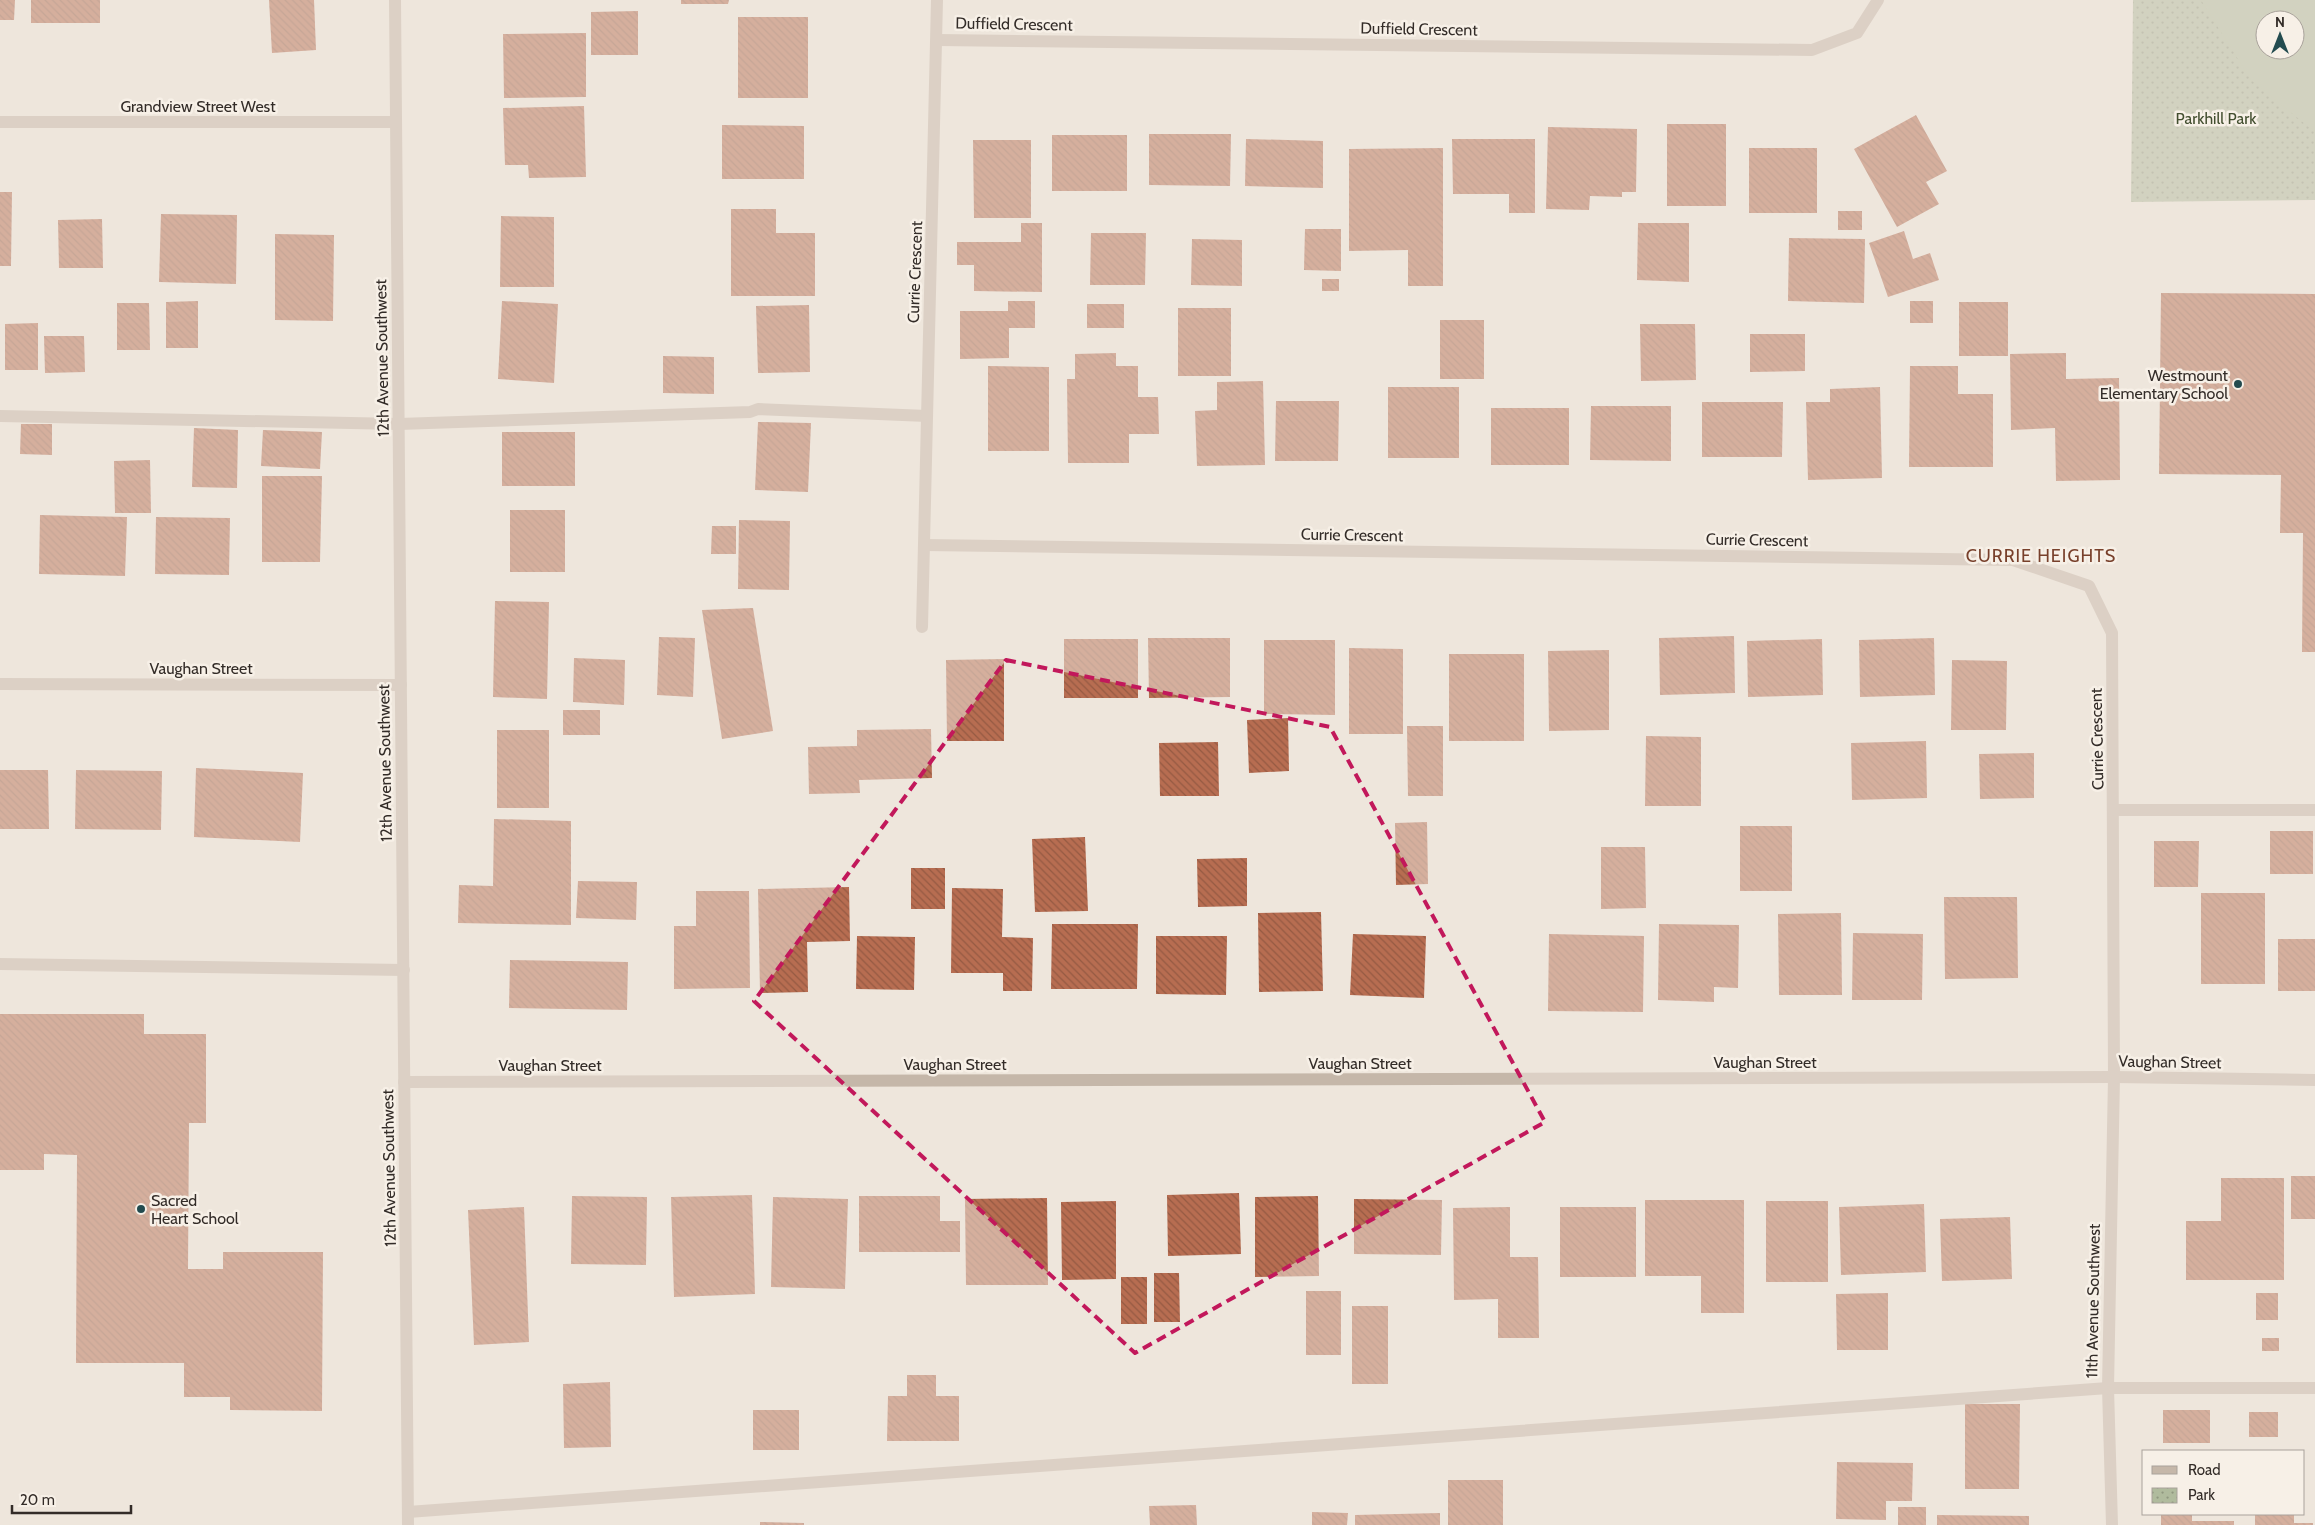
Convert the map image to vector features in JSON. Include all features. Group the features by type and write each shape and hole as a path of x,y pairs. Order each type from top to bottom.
{"street":[{"name":"12th Avenue Southwest","path":"395,0 408,1518"},
{"name":"Currie Crescent","path":"922,627 938,40 937,0"},
{"name":"Duffield Crescent","path":"938,40 1812,50 1857,33 1878,0"},
{"name":"Grandview Street West","path":"0,122 396,122"},
{"path":"0,416 399,424 750,412 758,409 927,416"},
{"name":"Currie Crescent","path":"924,544 2013,560 2089,586 2112,633 2114,1077"},
{"name":"Vaughan Street","path":"0,684 401,685"},
{"path":"2114,810 2315,810"},
{"path":"0,964 404,970"},
{"name":"Vaughan Street","path":"404,1082 2114,1077 2315,1080"},
{"name":"11th Avenue Southwest","path":"2112,1525 2108,1388 2114,1077"},
{"path":"408,1518 2108,1388 2315,1388"}],"highlighted area":[{"path":"1006,660 1330,727 1545,1122 1135,1353 754,1001"}],"green space":[{"name":"Parkhill Park","path":"2133,0 2315,0 2315,200 2131,202"},
{"path":"2201,0 2315,0 2315,132 2251,80"}],"building":[{"path":"0,0 15,0 14,20 0,20"},
{"path":"31,0 100,0 100,23 31,23"},
{"path":"269,0 314,0 316,50 272,53"},
{"path":"681,0 729,0 728,4 681,4"},
{"path":"638,11 638,55 591,55 591,12"},
{"path":"738,17 808,17 808,98 738,98"},
{"path":"586,33 586,97 504,98 503,34"},
{"path":"584,106 586,177 529,178 528,165 505,165 503,108"},
{"path":"1916,115 1947,171 1926,182 1939,204 1897,227 1854,149"},
{"path":"1667,124 1726,124 1726,206 1667,206"},
{"path":"722,125 804,126 804,179 722,179"},
{"path":"1548,127 1637,129 1636,192 1622,192 1622,197 1590,196 1589,210 1546,209"},
{"path":"1149,134 1231,134 1230,186 1149,185"},
{"path":"1052,135 1127,135 1127,191 1052,191"},
{"path":"1246,139 1323,141 1323,188 1245,186"},
{"path":"1452,139 1535,139 1535,213 1509,213 1509,194 1453,194"},
{"path":"973,140 1031,140 1031,218 974,218"},
{"path":"1443,148 1443,286 1408,286 1408,250 1349,251 1349,149"},
{"path":"1749,148 1817,148 1817,213 1749,213"},
{"path":"0,192 12,192 11,266 0,266"},
{"path":"731,209 776,209 776,233 815,233 815,296 731,296"},
{"path":"1838,211 1862,211 1862,230 1838,230"},
{"path":"161,214 237,215 236,284 159,282"},
{"path":"501,216 554,217 554,287 500,287"},
{"path":"102,219 103,268 59,268 58,220"},
{"path":"1021,223 1042,223 1042,292 974,291 974,265 957,265 957,242 1021,242"},
{"path":"1638,223 1689,223 1689,282 1637,280"},
{"path":"1305,229 1341,229 1341,271 1304,270"},
{"path":"1904,231 1913,259 1930,253 1939,280 1888,297 1869,243"},
{"path":"1091,233 1146,233 1145,285 1090,285"},
{"path":"275,234 334,235 333,321 275,320"},
{"path":"1789,238 1865,239 1864,303 1788,301"},
{"path":"1192,239 1242,240 1242,286 1191,285"},
{"path":"1322,279 1339,279 1339,291 1322,291"},
{"name":"Westmount Elementary School","path":"2161,293 2315,294 2315,652 2302,652 2303,533 2280,533 2281,475 2159,474"},
{"path":"198,301 198,348 166,348 166,302"},
{"path":"502,301 558,304 554,383 498,379"},
{"path":"1008,301 1035,301 1035,328 1009,328 1009,358 960,359 960,311 1008,311"},
{"path":"1910,301 1933,301 1933,323 1910,323"},
{"path":"1959,302 2008,302 2008,356 1959,356"},
{"path":"117,303 149,303 150,350 117,350"},
{"path":"1087,304 1124,304 1124,328 1087,328"},
{"path":"809,305 810,372 758,373 756,306"},
{"path":"1178,308 1231,308 1231,376 1178,376"},
{"path":"1440,320 1484,320 1484,379 1440,379"},
{"path":"38,323 38,370 5,370 5,324"},
{"path":"1640,324 1695,324 1696,380 1641,381"},
{"path":"1750,334 1805,334 1805,371 1750,372"},
{"path":"44,336 84,336 85,372 45,373"},
{"path":"1116,353 1116,366 1138,366 1138,397 1158,397 1159,434 1129,434 1129,463 1068,463 1067,379 1075,379 1075,354"},
{"path":"2066,353 2066,379 2119,378 2120,480 2056,481 2055,428 2011,430 2010,354"},
{"path":"663,356 714,357 714,394 663,393"},
{"path":"988,366 1049,367 1049,451 988,451"},
{"path":"1910,366 1958,366 1958,394 1993,394 1993,467 1909,467"},
{"path":"1263,381 1265,465 1197,466 1195,411 1217,410 1217,382"},
{"path":"1388,387 1459,387 1459,458 1388,458"},
{"path":"1880,387 1882,478 1808,480 1806,402 1830,402 1830,389"},
{"path":"1276,401 1339,401 1338,461 1275,461"},
{"path":"1702,402 1783,402 1782,457 1702,457"},
{"path":"1591,406 1671,406 1671,461 1590,460"},
{"path":"1491,408 1569,408 1569,465 1491,465"},
{"path":"758,422 811,423 808,492 755,490"},
{"path":"21,424 52,424 52,455 20,454"},
{"path":"194,428 238,430 237,488 192,487"},
{"path":"263,430 322,432 320,469 261,466"},
{"path":"502,432 575,432 575,486 502,486"},
{"path":"150,460 151,513 115,513 114,461"},
{"path":"262,476 322,476 320,562 262,562"},
{"path":"510,510 565,510 565,572 510,572"},
{"path":"40,515 127,517 125,576 39,574"},
{"path":"156,517 230,518 229,575 155,574"},
{"path":"739,520 790,521 789,590 738,589"},
{"path":"712,526 736,526 736,554 711,554"},
{"path":"495,601 549,602 547,699 493,697"},
{"path":"753,608 773,731 722,739 702,610"},
{"path":"1734,636 1735,693 1660,695 1659,638"},
{"path":"659,637 695,638 693,697 657,695"},
{"path":"1148,638 1230,638 1230,697 1149,698"},
{"path":"1934,638 1935,695 1860,697 1859,640"},
{"path":"1064,639 1138,639 1138,698 1064,698"},
{"path":"1822,639 1823,695 1748,697 1747,641"},
{"path":"1264,640 1335,640 1335,715 1264,714"},
{"path":"1349,648 1403,649 1403,734 1349,734"},
{"path":"1609,650 1609,730 1549,731 1548,651"},
{"path":"1449,654 1524,654 1524,741 1449,741"},
{"path":"574,658 625,660 624,705 573,702"},
{"path":"1004,659 1004,741 947,741 946,660"},
{"path":"1952,660 2007,661 2006,730 1951,730"},
{"path":"563,710 600,710 600,735 563,735"},
{"path":"1288,718 1289,771 1249,773 1247,720"},
{"path":"1407,726 1443,726 1443,796 1408,796"},
{"path":"931,729 932,778 859,780 860,793 809,794 808,747 857,746 857,730"},
{"path":"497,730 549,730 549,808 497,808"},
{"path":"1646,736 1701,737 1701,806 1645,806"},
{"path":"1926,741 1927,798 1852,800 1851,743"},
{"path":"1218,742 1219,796 1160,796 1159,743"},
{"path":"2034,753 2034,798 1980,799 1979,754"},
{"path":"196,768 303,773 300,842 194,837"},
{"path":"0,770 48,770 49,829 0,829"},
{"path":"76,770 162,771 161,830 75,829"},
{"path":"494,819 571,821 571,925 458,923 459,885 493,886"},
{"path":"1427,822 1428,884 1396,885 1395,823"},
{"path":"1740,826 1792,826 1792,891 1740,891"},
{"path":"2270,831 2313,831 2313,874 2270,874"},
{"path":"1085,837 1088,911 1035,912 1032,839"},
{"path":"2154,841 2199,841 2198,887 2154,887"},
{"path":"1601,847 1645,847 1646,908 1601,909"},
{"path":"1247,858 1247,906 1198,907 1197,859"},
{"path":"911,868 945,868 945,909 911,909"},
{"path":"578,881 637,882 636,920 576,918"},
{"path":"849,887 850,941 807,942 808,992 760,993 758,889"},
{"path":"952,888 1003,889 1002,937 1033,938 1032,991 1003,991 1003,973 951,973"},
{"path":"696,891 749,891 750,988 674,989 674,926 696,926"},
{"path":"2201,893 2265,893 2265,984 2201,984"},
{"path":"1944,897 2017,897 2018,978 1945,979"},
{"path":"1321,912 1323,991 1259,992 1258,913"},
{"path":"1841,913 1842,995 1779,995 1778,914"},
{"path":"1052,924 1138,924 1137,989 1051,989"},
{"path":"1659,924 1739,925 1738,988 1714,987 1714,1002 1658,1000"},
{"path":"1853,933 1923,934 1922,1000 1852,1000"},
{"path":"1353,934 1426,936 1424,998 1350,995"},
{"path":"1549,934 1644,936 1643,1012 1548,1011"},
{"path":"857,936 915,937 914,990 856,989"},
{"path":"1156,936 1227,936 1226,995 1156,994"},
{"path":"2278,939 2315,939 2315,991 2278,991"},
{"path":"510,960 628,962 627,1010 509,1008"},
{"name":"Sacred Heart School","path":"0,1014 144,1014 144,1034 206,1034 206,1123 189,1123 188,1269 223,1269 223,1252 323,1252 322,1411 230,1410 230,1397 184,1397 184,1363 76,1363 77,1155 44,1154 44,1170 0,1170"},
{"path":"2291,1176 2315,1176 2315,1219 2291,1219"},
{"path":"2221,1178 2284,1178 2284,1280 2186,1280 2186,1221 2221,1221"},
{"path":"1239,1193 1241,1254 1168,1256 1167,1195"},
{"path":"752,1195 755,1294 674,1297 671,1197"},
{"path":"572,1196 647,1197 646,1265 571,1264"},
{"path":"859,1196 940,1196 940,1221 960,1221 960,1252 859,1252"},
{"path":"1318,1196 1319,1276 1255,1277 1255,1197"},
{"path":"773,1197 848,1199 845,1289 771,1287"},
{"path":"1047,1198 1048,1285 966,1285 965,1199"},
{"path":"1354,1199 1442,1200 1441,1255 1354,1254"},
{"path":"1645,1200 1744,1200 1744,1313 1701,1313 1701,1276 1645,1276"},
{"path":"1116,1201 1116,1279 1062,1280 1061,1202"},
{"path":"1766,1201 1828,1201 1828,1282 1766,1282"},
{"path":"1924,1204 1926,1272 1841,1275 1839,1207"},
{"path":"524,1207 529,1342 474,1345 468,1210"},
{"path":"1510,1207 1510,1257 1538,1257 1539,1338 1498,1338 1498,1299 1454,1300 1453,1208"},
{"path":"1560,1207 1636,1207 1636,1277 1560,1277"},
{"path":"2010,1217 2012,1279 1942,1281 1940,1219"},
{"path":"1154,1273 1179,1273 1180,1322 1154,1322"},
{"path":"1121,1277 1147,1277 1147,1324 1121,1324"},
{"path":"1306,1291 1341,1291 1341,1355 1306,1355"},
{"path":"1888,1293 1888,1350 1837,1350 1836,1294"},
{"path":"2256,1293 2278,1293 2278,1320 2256,1320"},
{"path":"1352,1306 1388,1306 1388,1384 1352,1384"},
{"path":"2262,1338 2279,1338 2279,1351 2262,1351"},
{"path":"907,1375 936,1375 936,1396 959,1396 959,1441 887,1441 888,1396 907,1396"},
{"path":"610,1382 611,1447 564,1448 563,1384"},
{"path":"1965,1404 2020,1404 2019,1489 1965,1489"},
{"path":"753,1410 799,1410 799,1450 753,1450"},
{"path":"2163,1410 2210,1410 2210,1443 2163,1443"},
{"path":"2249,1412 2278,1412 2278,1437 2249,1437"},
{"path":"1837,1462 1913,1463 1912,1501 1886,1501 1886,1520 1836,1519"},
{"path":"1448,1480 1503,1480 1503,1525 1448,1525"},
{"path":"1196,1505 1197,1525 1150,1525 1149,1506"},
{"path":"1898,1507 1926,1507 1926,1525 1898,1525"},
{"path":"1312,1512 1348,1513 1347,1525 1312,1525"},
{"path":"1440,1513 1440,1525 1355,1525 1355,1515"},
{"path":"1937,1515 2029,1516 2029,1525 1937,1525"},
{"path":"2161,1515 2192,1515 2192,1521 2234,1521 2234,1525 2161,1525"},
{"path":"2255,1515 2294,1515 2294,1523 2313,1523 2313,1525 2255,1525"},
{"path":"760,1522 804,1523 804,1525 760,1525"}],"place":[{"name":"Westmount Elementary School","path":"2238,384"},
{"name":"Sacred Heart School","path":"141,1209"}],"district":[{"name":"CURRIE HEIGHTS","path":"2041,556"}]}
